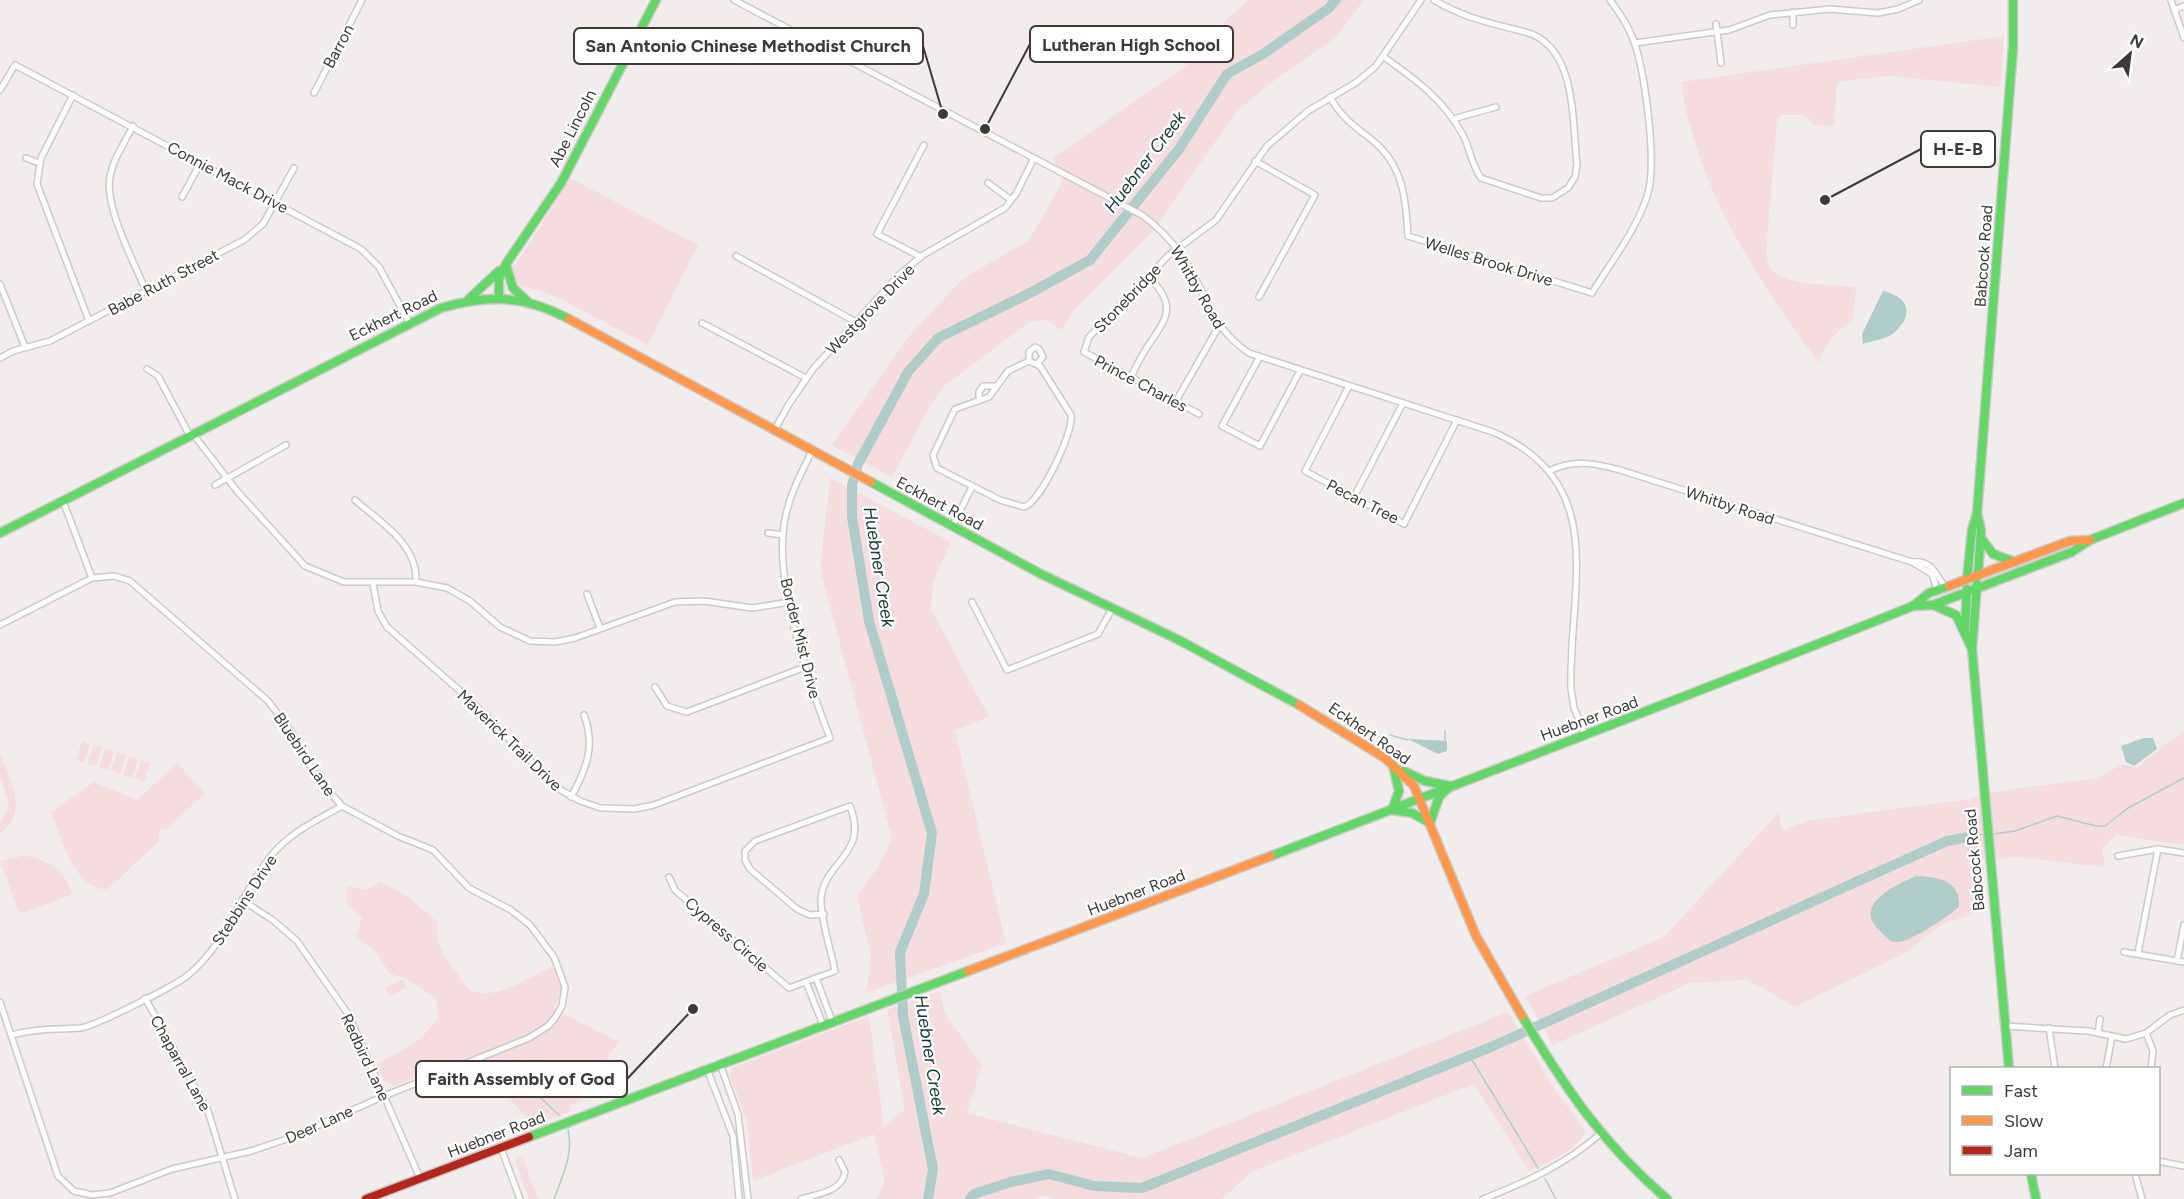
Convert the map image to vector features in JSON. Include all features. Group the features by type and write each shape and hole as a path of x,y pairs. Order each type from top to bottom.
{"main road":[{"name":"Abe Lincoln","path":"499,298 506,264 561,183 656,0"},
{"name":"Babcock Road","path":"2009,1067 1971,649 1965,634 1967,579 1972,530 1977,514 1998,264 2013,47 2013,0"},
{"path":"468,300 506,264 513,288 527,301"},
{"name":"Eckhert Road","path":"0,533 409,322 441,308 468,300 499,298 527,301 562,314 952,527 1112,609 1177,639 1320,716 1393,765 1414,786 1472,927 1517,1009 1565,1087 1600,1134 1631,1168 1667,1199"},
{"name":"Huebner Road","path":"1913,606 1933,604 1967,592 2072,552 2090,540 2184,503"},
{"name":"Babcock Road","path":"1971,649 1975,634 1981,538 1977,514"},
{"path":"1981,538 1993,554 2014,562"},
{"name":"Huebner Road","path":"373,1198 832,1021 1151,903 1585,734 1660,708 1913,606 1941,589 1967,579 2070,541 2090,540"},
{"path":"1933,604 1956,615 1965,634"},
{"path":"1393,765 1425,781 1450,786"},
{"path":"1393,765 1399,792 1392,810 1412,813 1430,822 1439,798 1450,786"},
{"path":"2031,1175 2036,1199"}],"street":[{"name":"Barron","path":"314,93 362,0"},
{"name":"Whitby Road","path":"734,0 1112,198 1151,221 1179,250 1219,326 1234,343 1259,358 1457,420 1515,442 1549,471 1571,510 1577,540 1571,689 1574,708 1585,734"},
{"name":"Stonebridge","path":"1084,352 1093,331 1169,255 1179,250 1216,220 1255,161 1279,134 1330,97 1357,82 1384,57 1421,0"},
{"path":"1384,57 1426,88 1453,119 1481,178 1541,198 1558,196 1568,188 1577,168 1566,75 1559,56 1538,36 1481,22 1434,0"},
{"path":"1610,0 1635,43 1717,32 1764,16 1830,9 1878,12 1898,9 1919,0"},
{"path":"2171,0 2184,38"},
{"path":"2174,10 2184,6"},
{"path":"1792,12 1793,25"},
{"path":"1716,24 1721,63"},
{"name":"Welles Brook Drive","path":"1330,97 1346,120 1384,151 1395,167 1405,193 1408,236 1592,293 1641,212 1651,181 1651,150 1635,43"},
{"name":"Connie Mack Drive","path":"0,90 15,64 361,249 373,260 393,288 409,322"},
{"path":"73,95 39,163 37,184 39,195 89,321"},
{"path":"1453,119 1496,107"},
{"path":"133,126 115,161 109,185 113,207 146,291"},
{"path":"921,257 877,234 924,145"},
{"path":"26,158 39,163"},
{"name":"Westgrove Drive","path":"774,431 806,378 900,274 921,257 1005,208 1034,158"},
{"path":"1255,161 1315,195 1259,297"},
{"path":"182,197 201,162"},
{"name":"Babe Ruth Street","path":"0,358 25,347 50,341 244,240 263,224 294,168"},
{"path":"988,183 1011,200"},
{"path":"736,256 856,321"},
{"path":"1131,377 1167,313 1166,297 1148,276"},
{"path":"0,284 25,347"},
{"path":"702,323 806,378"},
{"path":"1176,402 1219,326"},
{"path":"1029,361 1029,352 1035,347 1039,348 1043,357 1037,364"},
{"name":"Prince Charles","path":"1084,352 1199,414"},
{"path":"1259,358 1222,426 1260,446 1300,371"},
{"path":"1029,361 1037,364 1071,415 1071,428 1031,504 1024,507 1007,503 937,468 933,455 955,409 989,397 1011,368 1029,361"},
{"path":"147,369 158,376 192,435 225,477 305,566 332,579 373,584 416,582 435,585 460,594 500,627 543,643 566,640 675,602 704,601 752,608 790,602"},
{"path":"979,400 979,392 983,386 997,386"},
{"name":"Pecan Tree","path":"1350,386 1305,471 1404,524 1457,420"},
{"path":"1354,497 1403,403"},
{"path":"215,485 225,477 286,445"},
{"name":"Border Mist Drive","path":"812,451 792,492 783,535 783,564 805,667 830,738"},
{"name":"Whitby Road","path":"1549,471 1575,462 1609,467 1912,562 1919,561 1933,567 1941,589"},
{"path":"952,527 972,487"},
{"path":"355,500 405,544 415,564 416,582"},
{"path":"0,625 92,578 63,501"},
{"path":"768,533 783,535"},
{"name":"Bluebird Lane","path":"92,578 114,576 130,581 268,701 291,731 317,778 342,806 391,833 433,850 469,888 522,917 554,957 563,976 565,987 562,1006 548,1026"},
{"name":"Maverick Trail Drive","path":"373,584 378,612 387,627 467,697 553,784 571,797 601,808 643,808 830,738"},
{"path":"587,594 600,628"},
{"path":"972,602 1006,670 1098,634 1112,609"},
{"path":"655,687 667,706 687,712 805,667"},
{"path":"571,797 588,761 590,740 584,715"},
{"name":"Stebbins Drive","path":"12,1035 31,1030 88,1026 178,982 194,970 218,944 242,900 279,846 300,830 342,806"},
{"path":"823,1025 806,982 835,971 824,914 823,890 855,834 854,817 850,806 755,841 748,846 744,855 750,869 797,909 810,915 824,914"},
{"path":"2138,953 2158,849"},
{"path":"2118,856 2158,849 2184,853"},
{"name":"Cypress Circle","path":"669,877 675,890 789,988 806,982"},
{"name":"Redbird Lane","path":"242,900 282,928 314,962 357,1030 420,1178"},
{"path":"2177,961 2184,925"},
{"path":"2124,952 2184,962"},
{"path":"816,978 832,1021"},
{"name":"Chaparral Lane","path":"145,998 208,1111 235,1199"},
{"path":"0,1002 12,1035"},
{"path":"2004,1026 2097,1033 2126,1039 2146,1033 2170,1016 2184,1010"},
{"path":"2097,1033 2100,1019"},
{"name":"Deer Lane","path":"12,1035 51,1159 65,1185 82,1194 110,1193 172,1169 222,1159 290,1138 384,1096 529,1038 548,1026"},
{"path":"2049,1028 2055,1067"},
{"path":"2146,1033 2153,1055 2151,1067"},
{"path":"2106,1067 2112,1037"},
{"path":"720,1064 741,1129 748,1199"},
{"path":"707,1069 733,1136 739,1199"},
{"path":"1483,1199 1547,1172 1575,1155 1600,1134"},
{"path":"501,1148 519,1198"},
{"path":"801,1199 830,1190 840,1184 845,1172 839,1160"},
{"path":"2160,1161 2184,1166"},
{"path":"2136,1175 2142,1199"}],"shaded area":[{"path":"1249,0 1364,0 1335,38 1276,79 1237,111 1151,233 1072,312 1062,330 1047,320 1031,321 944,386 930,406 892,477 832,445 906,340 961,280 1029,240 1063,181 1053,158 1183,68 1229,17"},
{"path":"2004,36 2000,87 1889,76 1837,82 1834,126 1814,125 1804,115 1781,115 1777,121 1766,252 1770,266 1779,275 1799,282 1856,287 1853,319 1832,338 1824,349 1819,363 1773,298 1732,230 1700,158 1681,82"},
{"path":"570,178 698,245 648,345 553,295 521,286 511,275 511,269"},
{"path":"830,478 951,542 933,581 931,609 989,717 955,730 1006,943 866,993 871,957 857,896 878,867 892,838 820,569"},
{"path":"2184,731 2184,845 2116,835 2102,849 2105,867 2017,857 1971,862 1975,909 1968,916 1944,923 1903,954 1795,1007 1748,980 1690,983 1553,1045 1525,996 1664,937 1779,812 1782,831 1811,820 1969,799 1999,791 2097,778 2123,764 2135,768"},
{"path":"82,741 90,744 84,763 76,760"},
{"path":"94,745 102,747 96,766 87,764"},
{"path":"105,748 114,751 108,770 99,767"},
{"path":"117,752 126,755 120,774 111,771"},
{"path":"0,753 12,785 16,806 9,825 0,833 0,824 9,805 0,775"},
{"path":"129,756 138,759 132,778 123,775"},
{"path":"141,760 150,763 144,782 135,779"},
{"path":"177,763 205,793 166,830 162,827 159,841 108,889 96,887 87,881 71,861 51,812 94,782 137,800"},
{"path":"22,856 39,859 53,867 65,878 73,894 24,913 18,910 0,861"},
{"path":"380,882 406,895 437,922 438,942 442,951 465,985 476,992 486,993 510,987 554,966 562,991 554,1009 619,1042 607,1057 616,1088 570,1105 573,1111 536,1124 518,1109 489,1073 471,1058 395,1085 384,1081 377,1065 419,1040 438,1019 436,998 405,978 390,974 376,952 356,936 362,918 347,904 347,886 367,890"},
{"path":"402,979 407,987 389,996 385,988"},
{"path":"940,991 945,1014 982,1065 967,1113 1142,1158 1508,1012 1556,1091 1585,1130 1582,1137 1569,1150 1529,1171 1474,1084 1253,1171 1222,1199 1053,1199 1046,1195 1035,1199 876,1199 885,1183 874,1134 753,1181 747,1121 730,1075 732,1068 869,1016 884,1126 905,1110 887,1010"},
{"path":"522,1156 538,1199 529,1199 515,1161"}],"water":[{"path":"1883,291 1898,297 1903,302 1907,312 1905,318 1892,334 1863,344 1862,334"},
{"path":"2144,738 2153,738 2157,749 2134,766 2126,762 2121,746"},
{"path":"1408,739 1447,741 1447,751 1438,754"},
{"path":"1916,876 1940,879 1952,886 1959,898 1959,907 1913,937 1893,942 1873,922 1871,913 1880,897"}],"waterway":[{"name":"Huebner Creek","path":"928,1199 933,1169 903,1016 900,952 924,894 932,833 869,621 852,517 852,485 858,464 908,372 938,338 1030,293 1090,260 1179,149 1227,74 1263,54 1329,8 1336,0"},
{"path":"1445,731 1445,741"},
{"path":"1390,735 1408,740"},
{"path":"1993,834 2015,831 2057,816 2096,826 2105,826 2128,808 2184,778"},
{"path":"1974,836 1985,834"},
{"path":"970,1199 974,1194 1011,1182 1049,1174 1094,1186 1142,1188 1491,1047 1947,841 1974,836"},
{"path":"1469,1055 1538,1168"},
{"path":"510,1069 560,1116"},
{"path":"554,1199 568,1156 568,1130"},
{"path":"1545,1179 1556,1199"}],"traffic: fast":[{"path":"499,298 499,279 506,264 561,183 656,0"},
{"path":"1967,579 1972,530 1977,514 2013,47 2013,0"},
{"path":"506,265 513,288 527,301"},
{"path":"469,299 499,271"},
{"path":"0,533 441,308 475,300 506,299 537,305 569,319"},
{"path":"871,482 1041,574 1177,639 1299,705"},
{"path":"1913,606 1933,605 2072,552 2090,540 2184,503"},
{"path":"1977,514 1981,530 1978,576"},
{"path":"1981,538 1993,554 2015,562"},
{"path":"1972,649 1977,584"},
{"path":"1271,856 1833,638 1913,606 1929,593 1949,586"},
{"path":"1965,629 1967,589"},
{"path":"1933,605 1956,615 1972,649 2009,1067"},
{"path":"1393,765 1399,791 1392,810 1412,813 1430,823 1439,797 1449,787"},
{"path":"1404,771 1425,781 1450,786"},
{"path":"529,1137 968,971"},
{"path":"1522,1016 1554,1068 1604,1136 1667,1199"},
{"path":"2031,1175 2036,1199"}],"traffic: slow":[{"path":"569,319 871,482"},
{"path":"1949,586 2070,541 2090,540"},
{"path":"1299,705 1385,758 1414,786 1476,936 1522,1016"},
{"path":"968,971 1271,856"}],"traffic: jam":[{"path":"366,1199 529,1137"}],"place":[{"name":"San Antonio Chinese Methodist Church","path":"943,114"},
{"name":"Lutheran High School","path":"985,129"},
{"name":"H-E-B","path":"1825,200"},
{"name":"Faith Assembly of God","path":"693,1009"}]}
